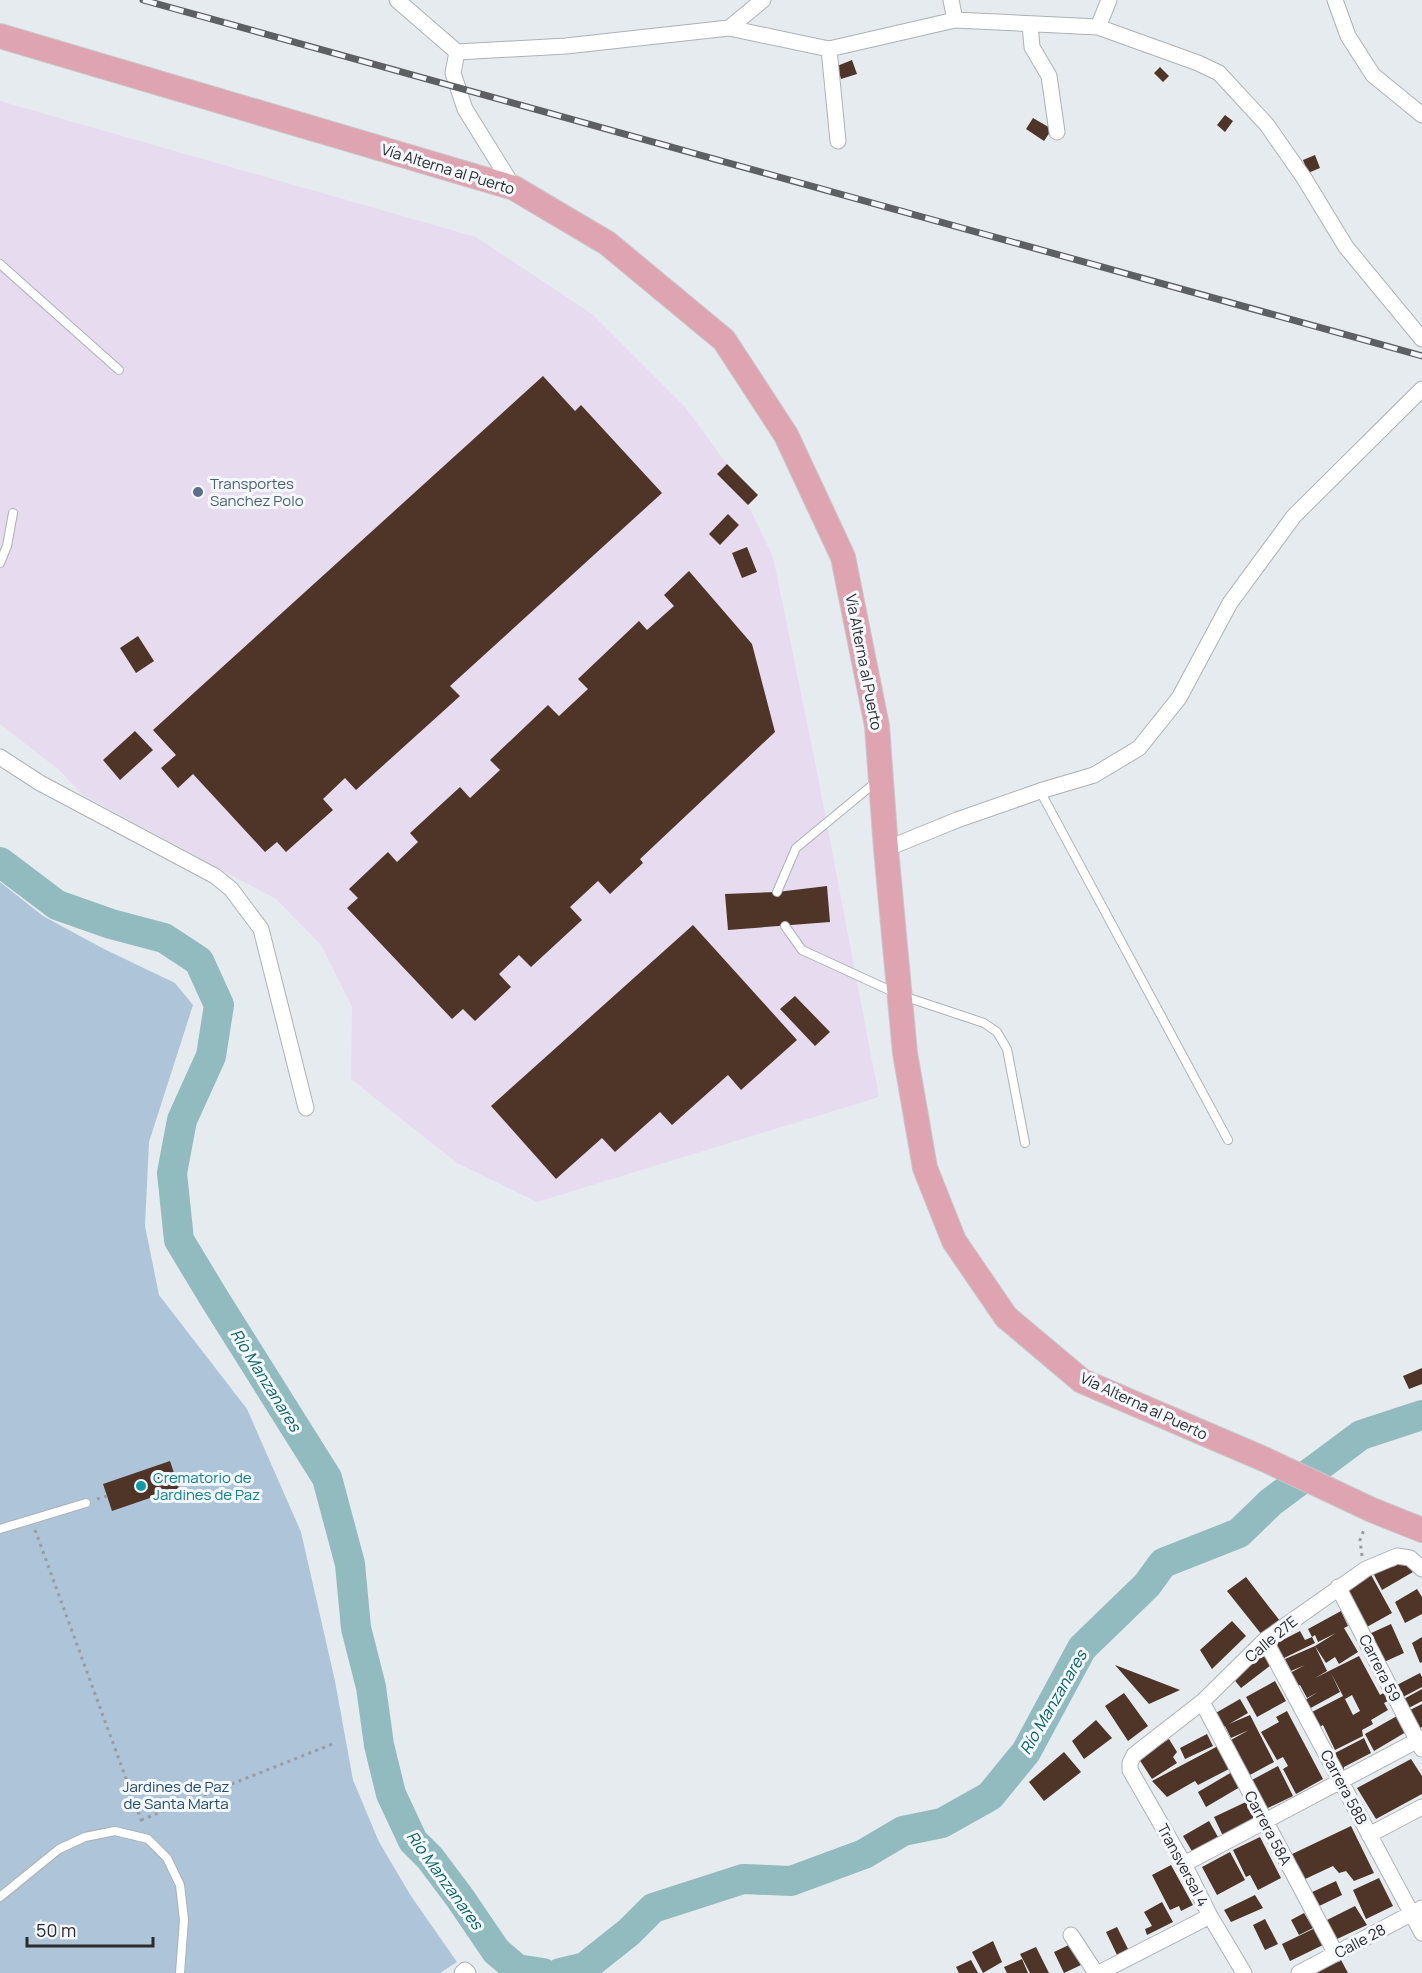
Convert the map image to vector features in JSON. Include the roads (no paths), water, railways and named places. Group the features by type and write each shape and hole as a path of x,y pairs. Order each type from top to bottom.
{"main road":[{"name":"Vía Alterna al Puerto","path":"0,36 514,188 607,243 724,340 786,435 843,557 878,726 886,849 905,1053 925,1168 954,1241 1006,1317 1082,1381 1422,1530"}],"street":[{"path":"397,0 457,52 566,46 729,28 829,50 955,20 1098,27 1198,63 1219,73 1267,125 1304,178 1346,247 1422,339"},
{"path":"729,28 763,0"},
{"path":"951,0 955,20"},
{"path":"1098,27 1109,0"},
{"path":"1335,0 1348,36 1373,75 1422,115"},
{"path":"1030,24 1032,47 1049,76 1056,132"},
{"path":"829,50 838,141"},
{"path":"457,52 453,73 465,109 514,188"},
{"path":"886,849 957,820 1094,775 1139,748 1179,698 1230,603 1294,516 1422,389"},
{"path":"0,757 40,783 215,876 231,890 261,928 306,1108"},
{"name":"Calle 27E","path":"1134,1755 1202,1702 1265,1640 1338,1587 1366,1569 1397,1556 1410,1558 1422,1569"},
{"name":"Carrera 59","path":"1338,1587 1420,1743"},
{"name":"Carrera 58B","path":"1265,1640 1369,1835 1417,1911 1422,1933"},
{"name":"Carrera 58A","path":"1202,1702 1336,1953"},
{"path":"1184,1864 1420,1743"},
{"name":"Transversal 4","path":"1134,1755 1130,1763 1130,1770 1244,1973"},
{"path":"1369,1835 1422,1807"},
{"name":"Calle 28","path":"1299,1973 1417,1911"},
{"path":"1071,1935 1097,1973 1210,1916"}],"lane":[{"path":"0,264 119,370"},
{"path":"0,563 8,546 13,513"},
{"path":"777,892 796,848 881,778"},
{"path":"1040,791 1228,1140"},
{"path":"785,926 802,950 900,995 984,1023 997,1032 1007,1049 1025,1143"},
{"path":"0,1529 86,1503"},
{"path":"0,1897 59,1849 85,1837 115,1831 148,1839 167,1858 180,1885 184,1920 180,1973"}],"waterway":[{"name":"Río Manzanares","path":"0,862 57,905 111,924 164,938 199,961 219,1005 211,1056 182,1120 172,1173 179,1240 327,1478 350,1564 356,1628 371,1687 379,1745 391,1794 413,1841 430,1858 496,1951 517,1969 543,1973"},
{"name":"Río Manzanares","path":"560,1973 585,1967 629,1932 653,1908 743,1879 791,1881 864,1854 903,1831 942,1823 990,1796 1026,1752 1082,1648 1147,1585 1163,1563 1239,1533 1271,1502 1361,1435 1422,1415"}],"railway":[{"path":"143,0 1422,356"}],"place":[{"name":"Transportes Sanchez Polo","path":"198,492"},
{"name":"Crematorio de Jardines de Paz","path":"141,1486"}],"park label":[{"name":"Jardines de Paz de Santa Marta","path":"176,1794"}]}
